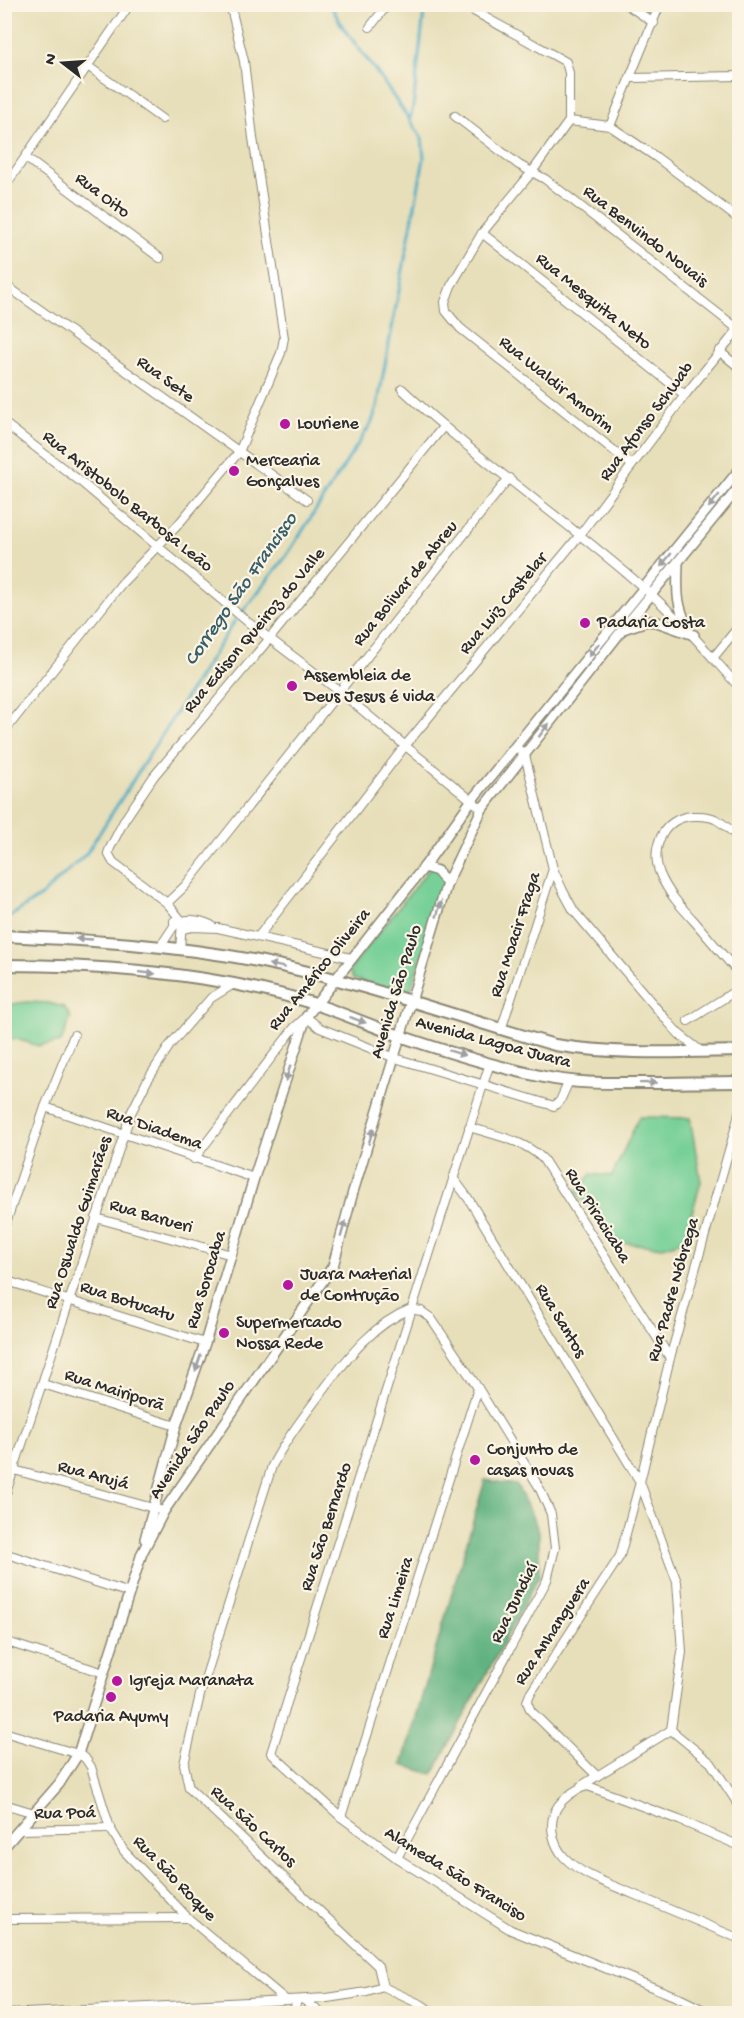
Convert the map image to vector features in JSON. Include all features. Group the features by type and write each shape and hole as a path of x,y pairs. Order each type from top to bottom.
{"main road":[{"name":"Avenida Lagoa Juara","path":"4,936 81,939 160,947 256,961 334,980 555,1045 583,1050 740,1051"},
{"name":"Avenida Lagoa Juara","path":"4,965 144,972 232,985 315,1004 401,1036 490,1063 569,1081 603,1083 740,1082"}],"street":[{"path":"4,13 8,4"},
{"path":"4,188 130,4"},
{"path":"4,732 122,583 158,546 239,452 281,353 284,338 253,138 244,61 230,4"},
{"path":"370,27 388,4"},
{"path":"461,4 566,62 569,73 568,121 532,172 482,233"},
{"path":"626,4 654,23"},
{"path":"610,126 660,4"},
{"path":"89,67 162,119"},
{"path":"631,78 740,76"},
{"name":"Rua Benvindo Novais","path":"455,116 519,165 566,195 739,328"},
{"path":"568,121 610,126 740,219"},
{"name":"Rua Oito","path":"26,158 160,258"},
{"name":"Rua Waldir Amorim","path":"482,233 451,286 445,302 446,311 460,328 632,465"},
{"name":"Rua Mesquita Neto","path":"482,233 685,395"},
{"name":"Rua Sete","path":"4,284 308,500"},
{"name":"Rua Afonso Schwab","path":"579,536 685,395 739,328"},
{"path":"719,351 740,368"},
{"path":"402,389 443,428 509,478 652,595 691,632 740,688"},
{"name":"Rua Aristobolo Barbosa Leão","path":"4,423 158,546 249,623 339,691 482,809"},
{"name":"Rua Edison Queiroz do Valle","path":"168,904 113,862 108,853 110,848 154,776 443,428"},
{"path":"578,678 644,588 740,469"},
{"name":"Rua Bolivar de Abreu","path":"168,904 185,886 509,478"},
{"path":"578,678 652,595 740,486"},
{"name":"Rua Luiz Castelar","path":"405,746 579,536"},
{"path":"678,563 679,610 691,632"},
{"path":"623,629 647,621 657,621 691,632"},
{"path":"713,658 740,625"},
{"name":"Rua Américo Oliveira","path":"194,1159 294,1028 306,1017 424,867 471,801 578,678"},
{"name":"Avenida São Paulo","path":"4,1847 64,1777 78,1754 142,1553 164,1511 333,1266 353,1192 447,883 482,809 525,755 578,678"},
{"path":"258,937 405,746"},
{"path":"516,747 525,755"},
{"name":"Rua Moacir Fraga","path":"501,1030 553,869 525,755"},
{"path":"740,839 714,818 704,815 686,816 672,822 663,832 658,842 657,855 659,871 669,892 740,975"},
{"path":"424,867 436,871 447,883"},
{"path":"553,869 574,911 679,1034 702,1052"},
{"path":"168,904 182,925 180,950"},
{"path":"160,947 174,926 168,904"},
{"path":"174,926 218,928 351,958"},
{"name":"Rua Oswaldo Guimarães","path":"4,1499 123,1135 147,1081 170,1045 211,999 232,985"},
{"path":"688,1021 740,988"},
{"path":"306,1017 320,1028 395,1058 554,1106 560,1101 569,1081"},
{"name":"Rua Sorocaba","path":"142,1553 176,1426 205,1343 254,1178 306,1017"},
{"path":"4,1229 45,1107 74,1035"},
{"path":"411,1309 490,1063"},
{"name":"Rua Diadema","path":"45,1107 254,1178"},
{"name":"Rua Padre Nóbrega","path":"640,1482 670,1358 740,1108"},
{"name":"Rua Piracicaba","path":"469,1127 521,1143 543,1159 670,1358"},
{"name":"Rua Santos","path":"453,1178 468,1198 640,1482 677,1582 681,1652 671,1730"},
{"name":"Rua Barueri","path":"96,1218 232,1256"},
{"name":"Rua Botucatu","path":"4,1280 205,1343"},
{"name":"Rua Jundiaí","path":"397,1858 547,1580 555,1548 551,1514 539,1487 478,1388 431,1318 421,1311 411,1309"},
{"name":"Rua São Bernardo","path":"271,1754 411,1309"},
{"name":"Rua São Carlos","path":"383,1987 378,1966 189,1788 184,1764 200,1695 272,1466 286,1440 347,1358 381,1326 397,1314 411,1309"},
{"name":"Rua Mairiporã","path":"43,1384 176,1426"},
{"name":"Rua Limeira","path":"342,1817 478,1388"},
{"name":"Rua Arujá","path":"14,1470 164,1511"},
{"name":"Rua Anhanguera","path":"597,1776 531,1712 527,1702 620,1556 640,1482"},
{"path":"4,1553 130,1593"},
{"path":"4,1641 104,1673"},
{"path":"740,1807 711,1763 671,1730 580,1787 556,1809 552,1821 554,1839 558,1848 570,1862 596,1878 740,1939"},
{"path":"4,1732 78,1754"},
{"name":"Rua São Roque","path":"78,1754 85,1758 91,1767 110,1828 124,1851 188,1918 285,2001"},
{"name":"Alameda São Franciso","path":"271,1754 342,1817 397,1858 511,1930 712,2013"},
{"path":"580,1787 588,1786 608,1792 740,1846"},
{"path":"4,1804 34,1814"},
{"name":"Rua Poá","path":"19,1830 110,1828"},
{"path":"4,1919 188,1918"},
{"path":"6,2013 116,2011 300,2000 343,1996 383,1987 435,2013"},
{"path":"293,2013 300,2000"},
{"path":"300,2000 322,2013"},
{"path":"202,2013 205,2004"}],"green space":[{"path":"435,861 444,863 449,871 410,992 408,994 353,979 350,972 352,967"},
{"path":"27,1002 48,1003 64,1007 71,1017 61,1042 39,1046 16,1039 5,1041 5,1005"},
{"path":"639,1117 690,1118 701,1182 684,1240 663,1247 618,1242 576,1192 591,1174 612,1176"},
{"path":"485,1480 517,1485 539,1531 539,1576 433,1774 402,1765"}],"waterway":[{"name":"Corrego São Francisco","path":"5,920 42,895 86,854 232,625 287,555 372,422 377,407 424,158 422,138 342,26 330,4"},
{"path":"410,119 425,4"}],"place":[{"name":"Louriene","path":"285,424"},
{"name":"Mercearia Gonçalves","path":"234,471"},
{"name":"Padaria Costa","path":"585,623"},
{"name":"Assembleia de Deus Jesus é vida","path":"292,686"},
{"name":"Juara Material de Contrução","path":"288,1285"},
{"name":"Supermercado Nossa Rede","path":"224,1333"},
{"name":"Conjunto de casas novas","path":"475,1460"},
{"name":"Igreja Maranata","path":"117,1681"},
{"name":"Padaria Ayumy","path":"111,1697"}]}
